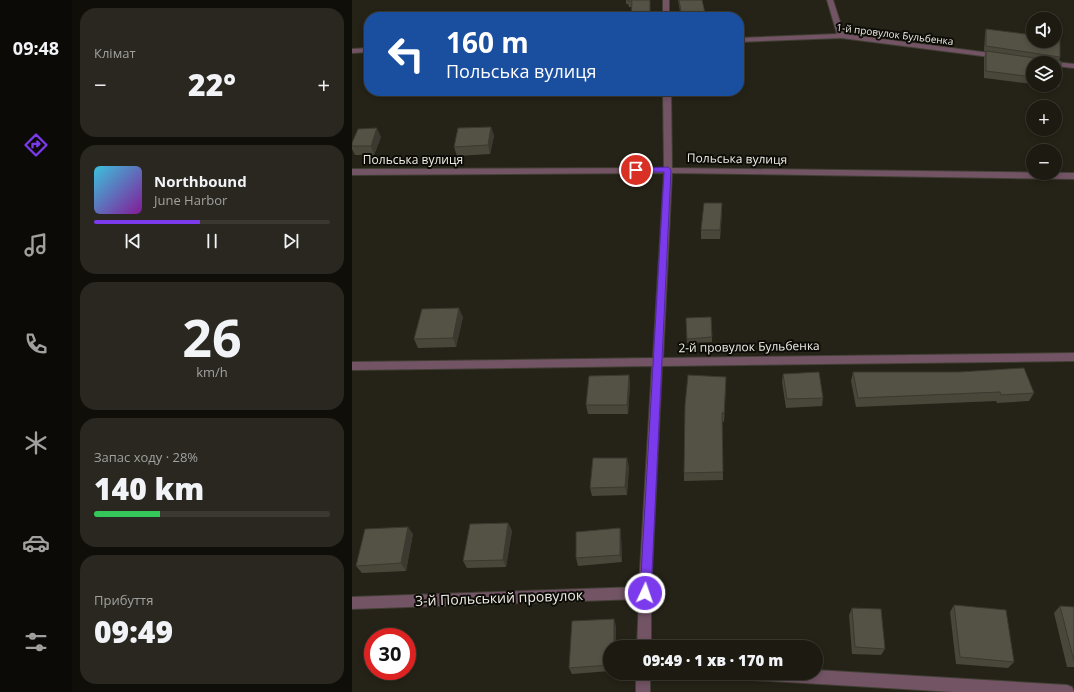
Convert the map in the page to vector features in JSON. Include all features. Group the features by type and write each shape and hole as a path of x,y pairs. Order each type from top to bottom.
{"street":[{"path":"666,0 666,12"},
{"path":"830,0 842,36"},
{"name":"1-й провулок Бульбенка","path":"744,40 842,36 1003,57"},
{"path":"352,51 364,50"},
{"path":"1062,65 1074,66"},
{"path":"644,640 645,593 668,170 667,96"},
{"name":"Польська вулиця","path":"352,172 668,170 1074,176"},
{"name":"2-й провулок Бульбенка","path":"352,366 658,361 1074,358"},
{"name":"3-й Польський провулок","path":"352,603 645,593"},
{"path":"823,677 1067,692"},
{"path":"643,680 643,692"}],"building":[{"path":"650,0 650,12 631,12 632,1 628,1"},
{"path":"679,0 702,0 705,12 681,12"},
{"path":"986,29 1026,34 1026,48 1060,48 1060,56 1053,56 986,46"},
{"path":"986,51 1026,57 1026,76 986,71"},
{"path":"491,127 488,145 454,147 458,128"},
{"path":"377,128 371,146 352,146 358,129"},
{"path":"704,203 722,203 720,230 701,230"},
{"path":"459,308 453,338 414,339 422,309"},
{"path":"711,317 712,337 687,339 686,318"},
{"path":"1024,368 1034,393 1001,395 1000,392 858,398 853,372 959,372"},
{"path":"819,372 823,398 787,399 783,374"},
{"path":"629,375 627,405 586,405 589,376"},
{"path":"688,375 726,377 724,413 722,413 723,472 684,473 685,405"},
{"path":"593,458 627,458 625,487 590,488"},
{"path":"508,523 503,560 463,561 470,524"},
{"path":"408,527 401,563 356,566 365,529"},
{"path":"620,528 620,555 576,558 576,532"},
{"path":"954,605 1006,610 1014,662 960,657"},
{"path":"1060,606 1074,607 1074,661"},
{"path":"852,608 881,609 885,649 855,647"},
{"path":"614,619 614,640 603,640 603,666 569,668 572,621"}],"route":[{"path":"636,170 668,170 645,593"}]}
